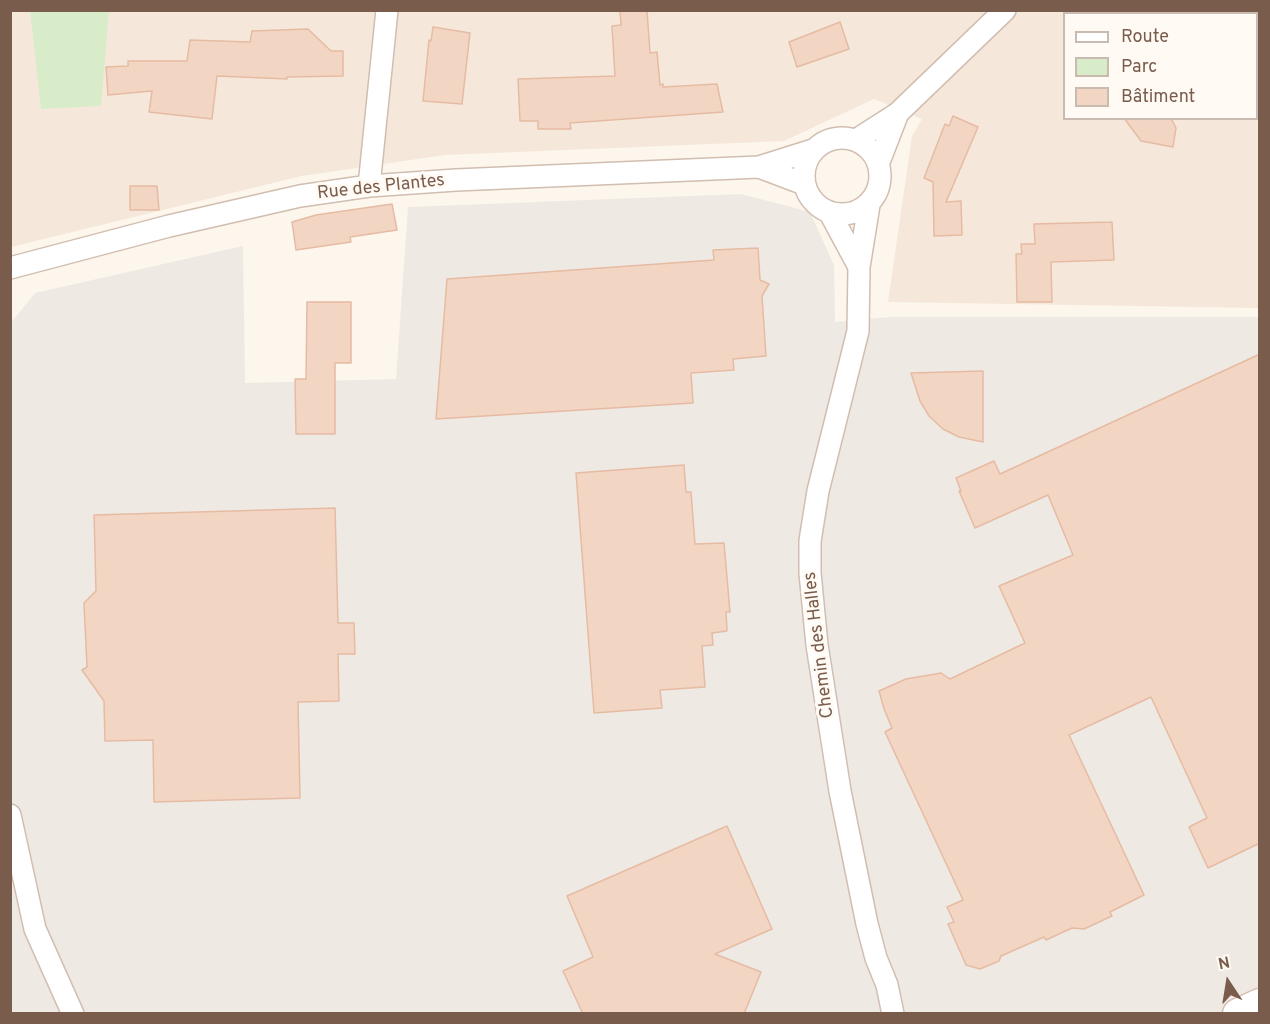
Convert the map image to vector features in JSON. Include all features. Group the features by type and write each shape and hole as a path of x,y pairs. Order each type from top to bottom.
{"main road":[{"path":"1238,1014 1260,1004"}],"street":[{"path":"369,186 387,10"},
{"path":"856,140 898,113 1005,10"},
{"path":"879,162 898,113"},
{"path":"841,137 856,140 870,149 879,162 881,177 878,192 869,205 858,212 844,215 830,213 818,207 809,197 804,184 805,166 813,150 826,141 841,137"},
{"name":"Rue des Plantes","path":"10,268 180,223 300,196 369,186 456,180 759,167 813,150"},
{"name":"Rue des Plantes","path":"759,167 804,184"},
{"name":"Chemin des Halles","path":"869,205 859,267 858,331 818,491 810,541 810,573 817,645 840,791 867,924 876,958 887,985 893,1014"},
{"name":"Chemin des Halles","path":"830,213 859,267"},
{"path":"10,815 35,929 73,1014"},
{"name":"Chemin des Halles","path":"887,985 909,1014"}],"shaded area":[{"path":"10,11 1259,11 1259,308 888,302 912,136 922,119 874,99 784,141 445,155 302,176 11,247"},
{"path":"741,194 810,212 834,265 835,322 891,317 1259,317 1259,1013 11,1013 10,324 35,293 243,246 245,383 396,379 408,207"}],"green space":[{"path":"30,11 109,11 101,106 41,109"}],"building":[{"path":"620,10 647,10 650,53 657,52 660,85 663,84 663,87 717,84 723,112 570,123 571,129 538,129 538,121 520,121 518,79 615,76 612,26 621,25"},
{"path":"840,22 849,49 797,67 789,42"},
{"path":"433,27 470,33 462,104 423,101 429,40 431,41"},
{"path":"308,29 331,51 343,51 343,76 287,77 287,79 217,76 212,119 149,112 152,91 108,95 106,67 128,66 128,61 187,61 190,40 250,42 252,31"},
{"path":"953,116 978,127 946,202 961,201 962,235 934,236 933,182 924,178 945,124 949,126"},
{"path":"1125,120 1172,120 1176,128 1173,147 1141,141"},
{"path":"130,186 157,186 159,210 130,210"},
{"path":"392,204 397,230 350,237 351,242 296,250 292,222 316,215"},
{"path":"1112,222 1114,260 1051,262 1052,302 1017,302 1016,254 1022,254 1021,244 1035,244 1034,224"},
{"path":"758,248 760,280 769,284 762,296 766,356 733,359 734,370 691,373 693,403 436,419 447,279 714,260 713,250"},
{"path":"307,302 351,302 351,363 335,363 335,434 296,434 295,379 306,379"},
{"path":"1260,354 1260,843 1208,868 1189,827 1207,818 1151,697 1069,735 1144,895 1110,912 1112,916 1084,929 1072,928 1046,940 1044,937 1001,956 999,961 980,969 966,965 948,924 954,922 947,907 963,900 885,732 892,728 879,691 906,679 941,673 950,679 1025,643 999,586 1073,555 1048,495 975,528 959,491 961,491 956,478 994,461 1000,474"},
{"path":"983,371 983,442 959,437 943,429 929,416 920,401 911,373"},
{"path":"684,465 686,492 691,492 695,544 724,543 730,612 726,612 727,631 712,633 713,645 702,646 705,687 660,690 662,708 594,713 576,473"},
{"path":"335,508 338,623 354,623 355,654 338,654 339,701 298,702 300,798 154,802 153,740 105,741 104,701 82,670 87,667 84,603 96,591 94,515"},
{"path":"727,826 772,929 715,954 761,972 744,1014 583,1014 563,971 593,957 567,896"}]}
